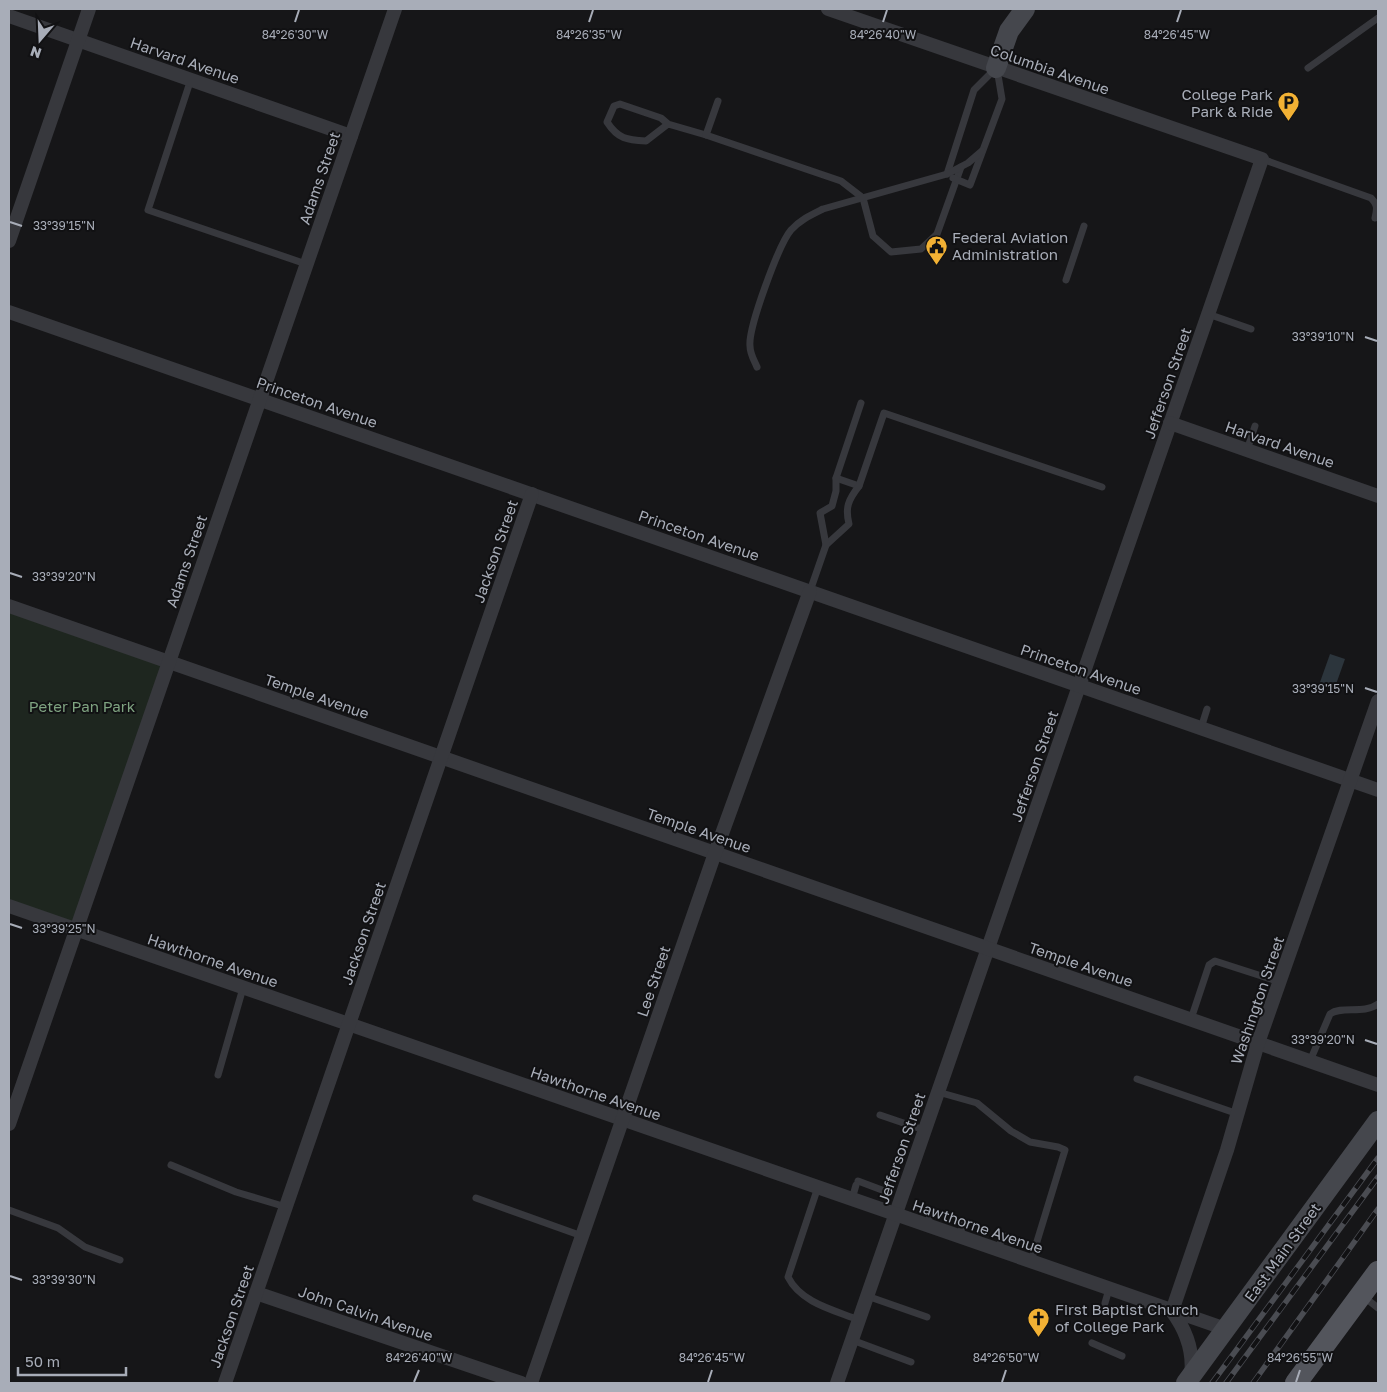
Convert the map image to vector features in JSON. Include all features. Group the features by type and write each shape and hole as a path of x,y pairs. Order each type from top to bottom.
{"main road":[{"path":"1296,1383 1370,1301 1378,1272"}],"street":[{"path":"9,241 89,9"},
{"name":"Adams Street","path":"9,1124 395,9"},
{"name":"Columbia Avenue","path":"828,9 1262,159"},
{"path":"996,68 1009,31 1025,9"},
{"name":"Harvard Avenue","path":"9,16 351,136"},
{"name":"Jefferson Street","path":"837,1383 1262,159"},
{"name":"Princeton Avenue","path":"9,312 1378,790"},
{"name":"Harvard Avenue","path":"1170,423 1378,496"},
{"name":"Jackson Street","path":"225,1383 532,494"},
{"name":"Lee Street","path":"530,1383 715,852 810,591"},
{"name":"Temple Avenue","path":"9,606 1378,1085"},
{"name":"Washington Street","path":"1172,1310 1238,1114 1258,1043 1378,701"},
{"name":"Hawthorne Avenue","path":"9,906 1226,1329"},
{"name":"East Main Street","path":"1189,1380 1378,1121"},
{"name":"John Calvin Avenue","path":"256,1292 521,1383"},
{"path":"1172,1310 1179,1320 1190,1348 1193,1361 1189,1380"}],"lane":[{"path":"1308,68 1378,18"},
{"path":"947,174 956,180 970,185 1002,99 996,68"},
{"path":"947,174 974,90 996,68"},
{"path":"191,79 148,210 306,264"},
{"path":"706,135 718,101"},
{"path":"668,124 646,141 630,140 622,137 614,133 607,122 614,106 620,104 661,118 668,124 706,135 840,181 863,198 873,236 891,252 921,249 937,234 961,167"},
{"path":"757,367 752,357 750,335 784,240 796,225 806,217 823,209 947,174 961,167 982,151"},
{"path":"1262,159 1372,198 1376,202 1377,208 1375,218"},
{"path":"1066,280 1084,226"},
{"path":"1208,314 1251,329"},
{"path":"826,545 820,513 832,506 836,492 836,478 861,403"},
{"path":"810,591 826,545 849,524 846,512 852,495 859,486 884,413 1102,487"},
{"path":"1247,450 1255,426"},
{"path":"836,478 859,486"},
{"path":"1201,728 1207,709"},
{"path":"1190,1019 1210,965 1215,961 1280,982"},
{"path":"218,1075 243,988"},
{"path":"1310,1061 1330,1014 1337,1010 1356,1011 1373,1008 1378,1004"},
{"path":"1137,1080 1238,1114"},
{"path":"937,1092 977,1103 1011,1131 1030,1142 1065,1150 1031,1261"},
{"path":"880,1114 924,1130"},
{"path":"172,1165 236,1192 286,1207"},
{"path":"852,1199 857,1183 882,1190"},
{"path":"818,1187 788,1278 792,1285 808,1298 858,1320"},
{"path":"476,1198 582,1236"},
{"path":"9,1210 58,1228 85,1247 120,1260"},
{"path":"927,1225 931,1212"},
{"path":"960,1237 964,1222"},
{"path":"998,1250 1003,1235"},
{"path":"1104,1303 1109,1289"},
{"path":"867,1296 927,1317"},
{"path":"852,1340 911,1362"},
{"path":"1092,1343 1122,1356"}],"green space":[{"name":"Peter Pan Park","path":"9,607 174,658 80,934 9,904"}],"shaded area":[{"path":"1330,654 1345,659 1334,690 1319,685"}],"railway":[{"path":"1212,1383 1378,1158"},
{"path":"1226,1383 1378,1177"},
{"path":"1253,1383 1378,1209"}],"place":[{"name":"College Park Park & Ride","path":"1289,122"},
{"name":"Federal Aviation Administration","path":"936,265"},
{"name":"First Baptist Church of College Park","path":"1039,1337"}]}
